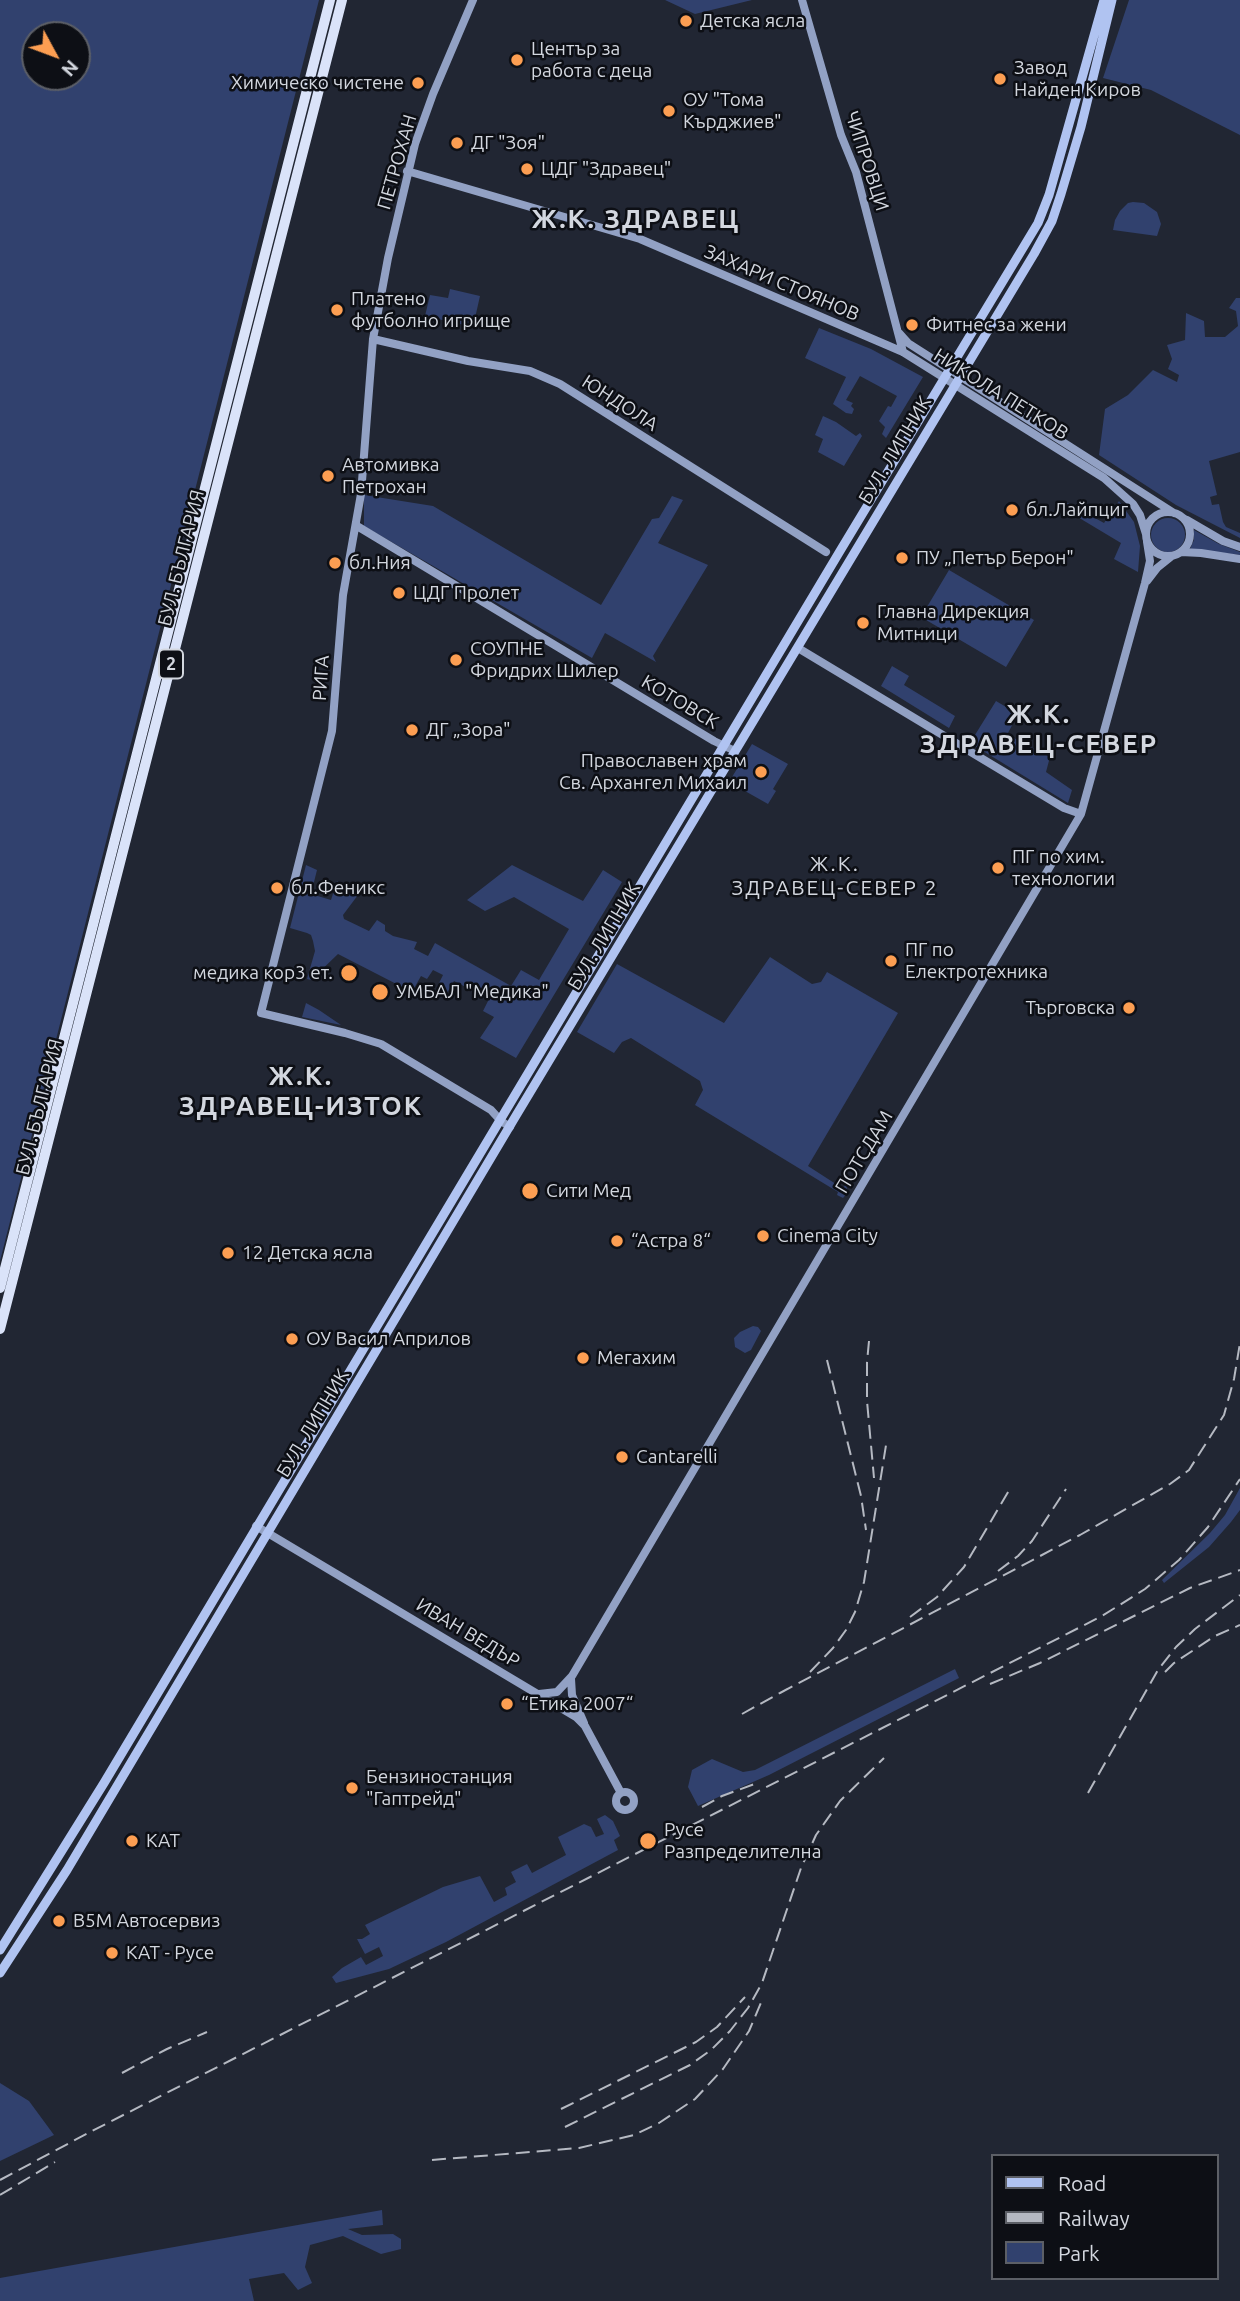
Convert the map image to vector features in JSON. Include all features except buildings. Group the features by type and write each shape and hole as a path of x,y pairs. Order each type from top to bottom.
{"highway":[{"name":"БУЛ. БЪЛГАРИЯ","path":"0,1288 330,0"},
{"name":"БУЛ. БЪЛГАРИЯ","path":"0,1329 342,0"}],"main road":[{"name":"БУЛ. ЛИПНИК","path":"0,1950 104,1783 1038,223 1049,195 1104,0"},
{"name":"БУЛ. ЛИПНИК","path":"0,1973 115,1790 1052,221 1081,128 1112,0"},
{"path":"104,1783 115,1790"}],"street":[{"name":"ПЕТРОХАН","path":"373,339 407,171 433,94 473,0"},
{"name":"ЧИПРОВЦИ","path":"802,0 841,135 856,172 899,332"},
{"name":"ЗАХАРИ СТОЯНОВ","path":"407,171 640,239 903,352"},
{"path":"879,342 889,342 899,332"},
{"name":"НИКОЛА ПЕТКОВ","path":"899,332 903,352 946,373 1178,515 1223,541 1240,547"},
{"name":"НИКОЛА ПЕТКОВ","path":"899,332 908,343 946,373"},
{"name":"РИГА","path":"373,339 357,526 344,595 332,731 261,1013 381,1044 503,1116"},
{"name":"ЮНДОЛА","path":"373,339 530,372 560,384 827,552"},
{"name":"НИКОЛА ПЕТКОВ","path":"958,380 1104,478 1133,504 1140,515 1146,538"},
{"path":"1177,554 1188,543 1188,526 1178,515 1164,512 1153,518 1147,528 1146,538 1154,552 1166,556 1202,552 1240,559"},
{"name":"КОТОВСК","path":"357,526 735,751"},
{"name":"ПОТСДАМ","path":"539,1694 557,1692 572,1676 1081,814 1145,583 1150,561 1146,538"},
{"path":"832,564 827,552 840,551"},
{"name":"ПОТСДАМ","path":"1145,583 1157,568 1177,554"},
{"path":"798,648 1071,812 1081,814"},
{"path":"503,1116 512,1123"},
{"name":"ИВАН ВЕДЪР","path":"256,1527 539,1694 585,1726 621,1793"},
{"path":"572,1676 572,1695 585,1726"}],"green space":[{"path":"0,0 319,0 0,1261"},
{"path":"665,0 752,0 695,14"},
{"path":"1129,0 1240,0 1240,135 1151,90 1103,78"},
{"path":"1133,202 1144,203 1157,212 1161,224 1157,236 1113,230 1120,211"},
{"path":"450,289 480,296 473,327 425,316 430,295 448,298"},
{"path":"1236,298 1240,298 1240,452 1209,461 1217,495 1210,497 1212,505 1219,504 1226,527 1240,533 1240,538 1176,505 1099,455 1105,409 1128,395 1153,370 1177,382 1179,375 1168,369 1172,359 1167,345 1185,340 1186,313 1204,321 1205,337 1225,337 1238,326 1236,311 1229,308"},
{"path":"819,328 871,349 923,377 886,438 882,434 885,427 879,421 897,396 860,376 846,400 853,403 852,414 833,404 846,377 805,358"},
{"path":"823,416 856,436 860,433 862,436 844,466 818,452 823,439 815,435"},
{"path":"364,495 433,506 601,605 652,519 659,518 672,496 683,500 658,543 708,565 653,656 656,662 605,633 592,658 364,526"},
{"path":"1064,501 1104,523 1119,501 1134,522 1140,546 1138,572 1114,559 1121,543 1061,507"},
{"path":"1168,518 1180,523 1185,535 1180,547 1168,552 1156,547 1151,535 1156,523"},
{"path":"1194,530 1240,552 1240,555 1190,549"},
{"path":"949,570 1034,620 1006,667 921,617"},
{"path":"892,666 909,676 904,685 955,716 949,728 881,686"},
{"path":"996,701 1018,714 1008,733 1010,736 1050,757 1046,772 1072,790 1068,803 970,743"},
{"path":"752,744 788,764 773,789 776,791 768,804 729,782"},
{"path":"306,865 317,870 311,894 331,900 337,881 358,895 343,915 344,919 369,931 377,920 385,925 385,931 393,936 417,942 414,949 428,956 435,943 511,986 521,970 539,980 569,929 514,897 485,911 467,900 512,865 583,901 603,870 622,882 516,1058 480,1038 494,1017 483,1011 489,999 454,981 447,993 437,987 443,975 433,970 427,979 421,976 412,992 338,954 311,980 307,979 315,951 311,935 290,928"},
{"path":"770,957 812,984 821,982 827,972 898,1013 808,1166 842,1188 846,1185 848,1192 843,1198 837,1195 838,1192 695,1105 703,1090 700,1081 631,1038 622,1042 614,1053 577,1032 617,964 724,1023"},
{"path":"306,1003 319,1010 341,1025 302,1017"},
{"path":"753,1326 761,1331 751,1350 745,1353 735,1347 734,1338"},
{"path":"1240,1488 1240,1510 1231,1522 1209,1547 1164,1583 1162,1580 1225,1515"},
{"path":"955,1669 959,1678 769,1775 698,1806 688,1787 692,1770 712,1759 743,1772 755,1770"},
{"path":"605,1815 613,1821 620,1836 614,1840 618,1850 446,1942 389,1969 336,1983 332,1977 361,1957 366,1965 383,1956 379,1947 365,1954 357,1939 370,1934 365,1925 443,1887 480,1876 494,1902 507,1895 505,1888 516,1882 511,1872 527,1864 532,1873 566,1855 558,1837 584,1824 591,1827 596,1837 604,1834 597,1819"},
{"path":"0,2083 29,2101 54,2135 0,2161"},
{"path":"382,2210 383,2225 348,2229 362,2235 393,2234 401,2239 401,2249 381,2254 343,2236 310,2245 305,2267 312,2283 298,2290 284,2273 249,2279 254,2301 0,2301 0,2278"}],"railway":[{"path":"869,1341 867,1401 874,1478"},
{"path":"780,1693 1080,1535 1170,1484 1189,1470 1224,1415 1240,1343"},
{"path":"827,1360 861,1496 866,1530"},
{"path":"810,1672 833,1648 855,1612 864,1582 887,1439"},
{"path":"0,2180 1102,1616 1145,1589 1179,1560 1208,1527 1240,1479"},
{"path":"910,1617 937,1597 964,1567 1011,1487"},
{"path":"998,1571 1032,1541 1066,1489"},
{"path":"990,1684 1040,1663 1190,1588 1240,1570"},
{"path":"1088,1793 1158,1670 1195,1629 1240,1595"},
{"path":"1165,1672 1215,1636 1240,1625"},
{"path":"742,1714 787,1689"},
{"path":"565,2127 690,2065 711,2050 730,2031 748,2008 762,1983 801,1868 816,1835 840,1801 884,1758"},
{"path":"702,1807 757,1783"},
{"path":"561,2109 696,2042 717,2027 745,1997"},
{"path":"432,2160 579,2148 634,2135 659,2123 695,2099 723,2069 749,2031 763,1998"},
{"path":"122,2073 207,2032"},
{"path":"0,2195 55,2162"}],"place":[{"name":"Детска ясла","path":"686,21"},
{"name":"Център за работа с деца","path":"517,60"},
{"name":"Завод Найден Киров","path":"1000,79"},
{"name":"Химическо чистене","path":"418,83"},
{"name":"ОУ \"Тома Кърджиев\"","path":"669,111"},
{"name":"ДГ \"Зоя\"","path":"457,143"},
{"name":"ЦДГ \"Здравец\"","path":"527,169"},
{"name":"Платено футболно игрище","path":"337,310"},
{"name":"Фитнес за жени","path":"912,325"},
{"name":"Автомивка Петрохан","path":"328,476"},
{"name":"бл.Лайпциг","path":"1012,510"},
{"name":"ПУ „Петър Берон\"","path":"902,558"},
{"name":"бл.Ния","path":"335,563"},
{"name":"ЦДГ Пролет","path":"399,593"},
{"name":"Главна Дирекция Митници","path":"863,623"},
{"name":"СОУПНЕ Фридрих Шилер","path":"456,660"},
{"name":"ДГ „Зора\"","path":"412,730"},
{"name":"Православен храм Св. Архангел Михаил","path":"761,772"},
{"name":"ПГ по хим. технологии","path":"998,868"},
{"name":"бл.Феникс","path":"277,888"},
{"name":"ПГ по Електротехника","path":"891,961"},
{"name":"медика кор3 ет.","path":"349,973"},
{"name":"УМБАЛ \"Медика\"","path":"380,992"},
{"name":"Търговска","path":"1129,1008"},
{"name":"Сити Мед","path":"530,1191"},
{"name":"Cinema City","path":"763,1236"},
{"name":"“Астра 8“","path":"617,1241"},
{"name":"12 Детска ясла","path":"228,1253"},
{"name":"ОУ Васил Априлов","path":"292,1339"},
{"name":"Мегахим","path":"583,1358"},
{"name":"Cantarelli","path":"622,1457"},
{"name":"“Етика 2007“","path":"507,1704"},
{"name":"Бензиностанция \"Гаптрейд\"","path":"352,1788"},
{"name":"КАТ","path":"132,1841"},
{"name":"Русе Разпределителна","path":"648,1841"},
{"name":"В5М Автосервиз","path":"59,1921"},
{"name":"КАТ - Русе","path":"112,1953"}],"district":[{"name":"Ж.К. ЗДРАВЕЦ","path":"636,219"},
{"name":"Ж.К. ЗДРАВЕЦ-СЕВЕР","path":"1039,729"},
{"name":"Ж.К. ЗДРАВЕЦ-СЕВЕР 2","path":"835,876"},
{"name":"Ж.К. ЗДРАВЕЦ-ИЗТОК","path":"301,1091"}]}
